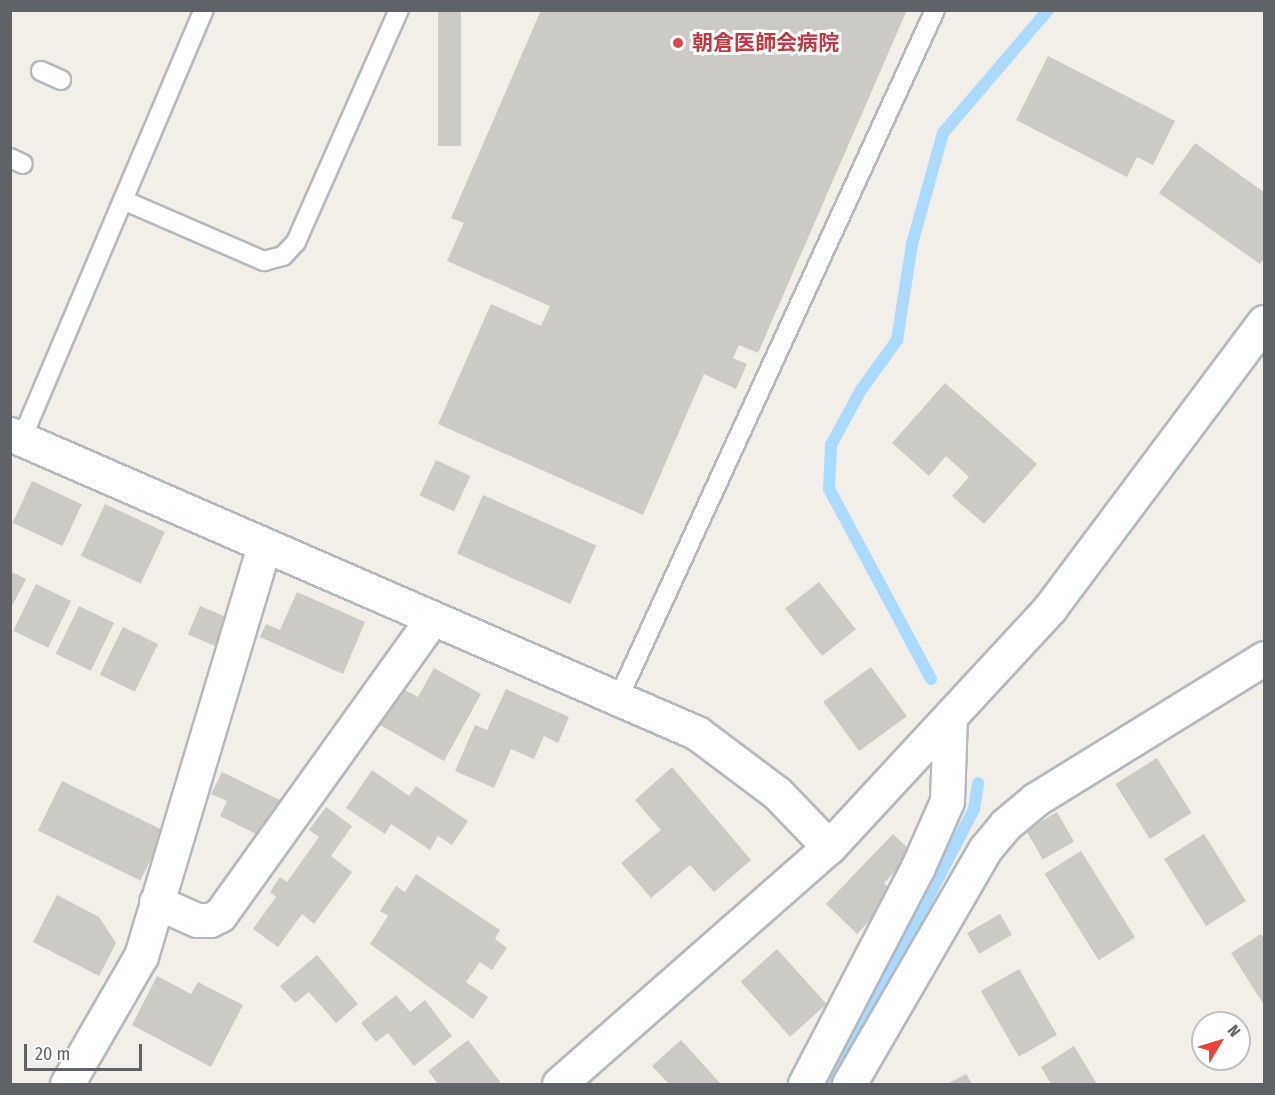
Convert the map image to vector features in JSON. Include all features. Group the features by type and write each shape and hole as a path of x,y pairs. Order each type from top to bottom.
{"street":[{"path":"560,1084 829,846 950,717 1050,608 1264,322"},
{"path":"16,436 698,733 737,759 777,793 829,846"},
{"path":"67,1084 141,956 264,545"},
{"path":"156,902 197,920 210,920 220,915 433,618"},
{"path":"849,1084 986,848 1005,825 1036,799 1264,658"},
{"path":"805,1084 917,869 947,801 950,717"}],"lane":[{"path":"16,436 123,200 204,10"},
{"path":"123,200 264,261 283,256 296,242 399,10"},
{"path":"618,699 935,10"},
{"path":"41,71 60,80"}],"building":[{"path":"438,10 461,10 461,146 438,146"},
{"path":"541,10 907,10 758,353 739,345 733,358 747,364 736,389 704,374 643,515 438,424 491,304 541,326 550,306 447,261 464,223 451,218"},
{"path":"1048,56 1175,121 1153,165 1137,157 1127,177 1016,120"},
{"path":"1195,143 1264,192 1264,258 1260,264 1159,193"},
{"path":"945,383 1037,464 984,524 952,496 969,477 946,456 929,476 892,443"},
{"path":"436,460 470,476 454,511 420,495"},
{"path":"32,481 82,504 62,546 13,523"},
{"path":"483,495 596,545 570,604 457,553"},
{"path":"105,504 165,532 141,584 81,556"},
{"path":"10,571 26,579 10,610"},
{"path":"819,582 856,629 822,656 785,608"},
{"path":"36,584 71,601 48,648 13,631"},
{"path":"297,592 365,622 343,674 260,637 266,624 280,630"},
{"path":"79,606 114,623 91,671 56,654"},
{"path":"200,606 235,621 223,649 188,635"},
{"path":"123,627 158,644 135,692 100,675"},
{"path":"871,667 907,716 859,751 823,702"},
{"path":"434,668 481,694 444,761 380,725 401,688 418,697"},
{"path":"506,689 569,717 558,743 544,736 534,759 511,749 494,788 455,771 475,725 487,730"},
{"path":"1157,758 1191,813 1150,839 1115,784"},
{"path":"672,767 751,860 714,892 690,865 651,898 621,863 661,830 635,800"},
{"path":"372,770 409,796 416,786 468,821 452,845 438,836 430,850 391,824 385,834 346,808"},
{"path":"222,772 280,800 262,837 220,816 227,801 211,794"},
{"path":"62,781 164,831 140,880 38,830"},
{"path":"326,807 352,826 331,856 352,872 314,924 302,914 278,947 253,929 276,897 270,892 280,877 287,882 319,837 309,830"},
{"path":"1057,812 1074,841 1043,859 1026,830"},
{"path":"893,834 913,853 884,883 895,894 857,934 826,904"},
{"path":"1204,834 1246,901 1206,926 1164,859"},
{"path":"1081,851 1135,938 1099,960 1045,874"},
{"path":"416,874 500,930 495,939 507,948 492,970 480,962 466,982 488,997 473,1019 370,944 388,916 380,911 396,886 405,892"},
{"path":"57,895 99,917 116,943 99,976 33,942"},
{"path":"1000,914 1012,935 979,954 967,933"},
{"path":"1261,934 1264,938 1264,1005 1231,953"},
{"path":"777,949 827,1004 790,1037 741,982"},
{"path":"317,955 358,1004 336,1023 309,992 295,1003 280,986"},
{"path":"1019,969 1057,1035 1019,1057 981,991"},
{"path":"157,976 191,994 198,982 243,1005 211,1067 132,1025"},
{"path":"396,995 410,1012 425,1000 452,1036 414,1066 388,1033 376,1042 361,1023"},
{"path":"468,1040 501,1083 438,1084 428,1071"},
{"path":"681,1040 721,1084 669,1084 652,1066"},
{"path":"1074,1046 1097,1084 1051,1084 1041,1067"},
{"path":"966,1074 972,1084 947,1084"}],"waterway":[{"path":"931,679 829,489 831,445 861,390 897,340 912,244 943,133 1048,10"},
{"path":"832,1084 974,809 978,783"}],"place":[{"name":"朝倉医師会病院","path":"678,43"}]}
